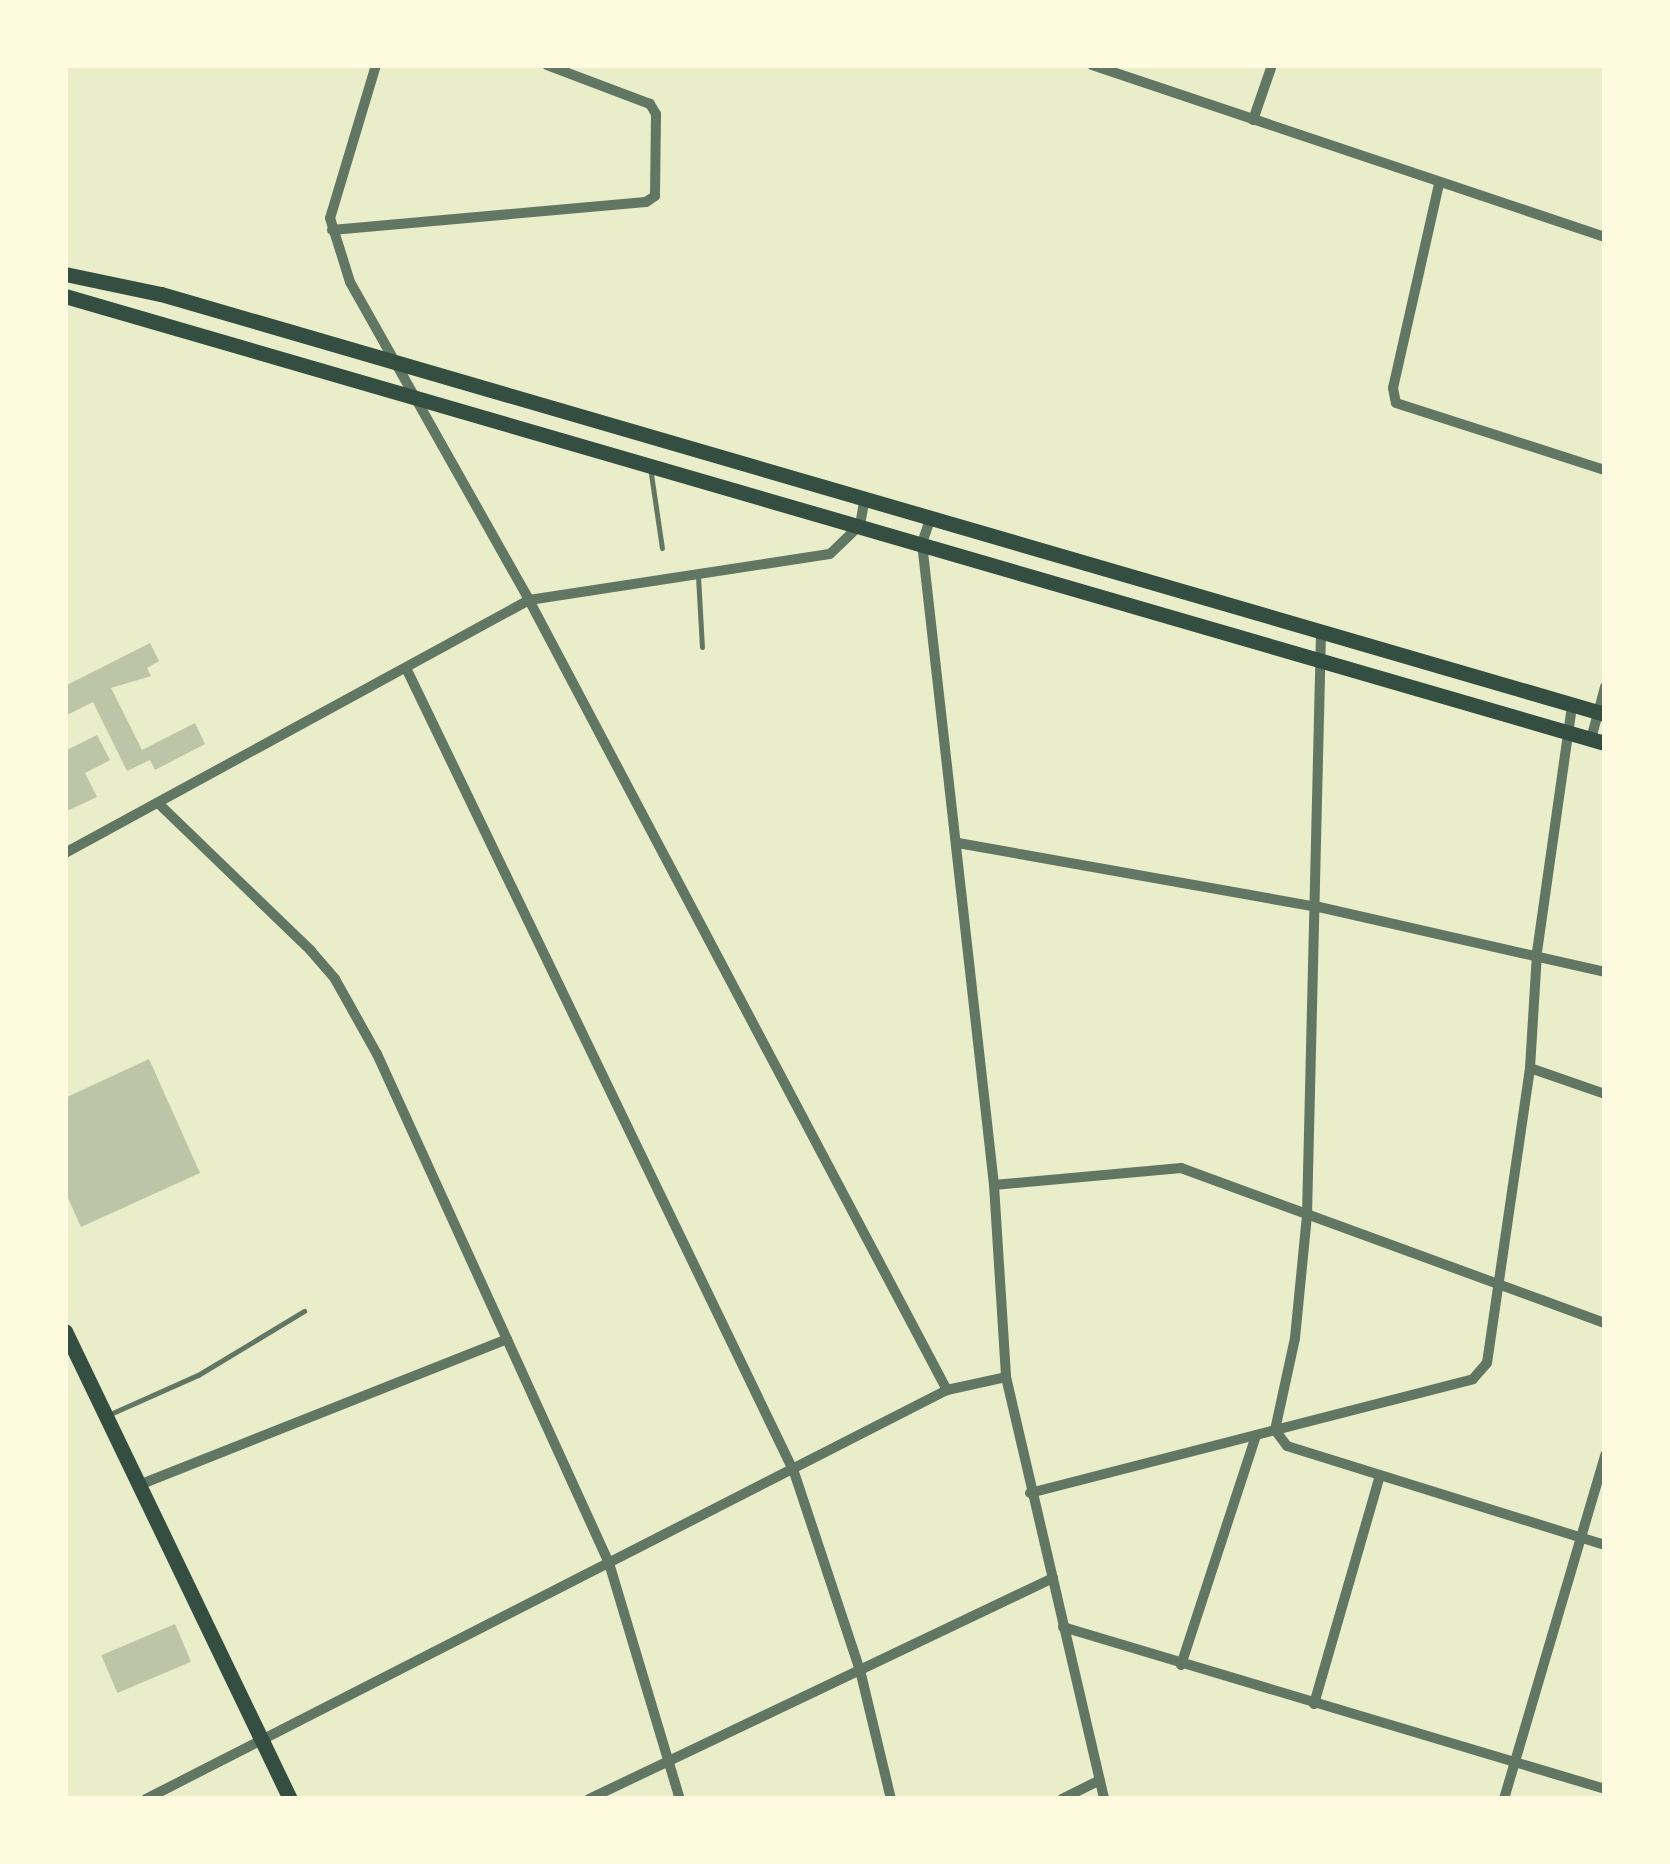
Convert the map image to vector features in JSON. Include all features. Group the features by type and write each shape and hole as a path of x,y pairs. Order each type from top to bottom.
{"main road":[{"path":"65,274 111,281 1601,713"},
{"path":"105,304 111,281"},
{"path":"65,296 105,304 422,402 649,464 1598,741"},
{"path":"1207,625 1214,601"},
{"path":"65,1331 290,1799"}],"street":[{"path":"376,65 336,190 332,230 350,282 422,402 529,600 947,1390"},
{"path":"332,230 646,202 655,196 656,114 650,104 547,65"},
{"path":"1092,65 1605,237"},
{"path":"1254,120 1272,65"},
{"path":"1439,184 1393,388 1396,403 1605,470"},
{"path":"65,853 407,670 529,600 830,554 860,525 865,498"},
{"path":"931,517 922,543 994,1186 1006,1377 1104,1799"},
{"path":"1321,632 1317,657 1319,907 1307,1215 1296,1338 1275,1430 1287,1446 1605,1545"},
{"path":"407,670 794,1472 860,1670 891,1799"},
{"path":"1598,741 1605,686"},
{"path":"1030,1493 1473,1379 1487,1363 1502,1285 1530,1068 1537,952 1564,730 1572,705"},
{"path":"158,804 334,979 376,1054 610,1562 680,1799"},
{"path":"958,843 1319,907 1537,952 1605,972"},
{"path":"1530,1068 1605,1094"},
{"path":"994,1186 1181,1168 1605,1323"},
{"path":"139,1485 507,1339"},
{"path":"146,1799 260,1738 794,1472 947,1390 1006,1377"},
{"path":"1182,1665 1256,1435"},
{"path":"1504,1799 1605,1455"},
{"path":"1314,1704 1380,1475"},
{"path":"589,1799 1053,1578"},
{"path":"1063,1627 1605,1789"},
{"path":"1062,1799 1100,1780"}],"lane":[{"path":"649,464 662,548"},
{"path":"698,574 702,647"},
{"path":"106,1416 198,1375 304,1311"}],"building":[{"path":"150,643 159,661 147,668 151,676 111,688 142,750 195,723 205,744 155,770 150,760 127,771 93,702 65,716 65,686"},
{"path":"97,735 110,760 85,773 97,797 67,811 65,751"},
{"path":"149,1059 200,1173 81,1227 65,1191 65,1098"},
{"path":"175,1624 191,1662 117,1693 101,1655"}]}
